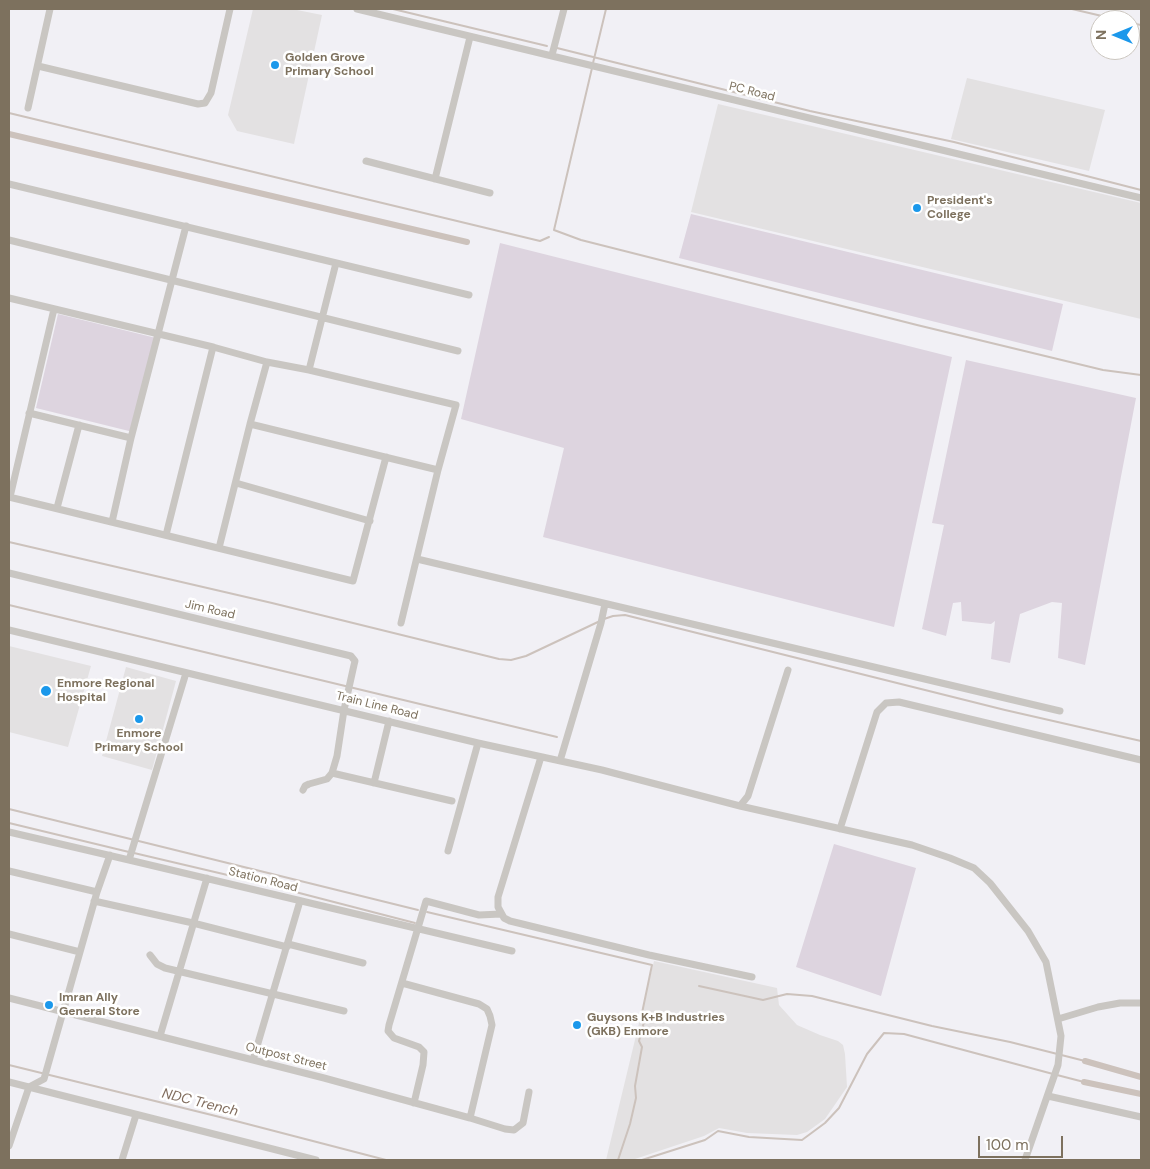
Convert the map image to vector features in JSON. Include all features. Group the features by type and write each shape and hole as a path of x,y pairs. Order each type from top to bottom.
{"street":[{"path":"28,108 50,9"},
{"path":"38,66 198,104 205,103 211,94 230,9"},
{"name":"PC Road","path":"357,9 1141,198"},
{"path":"552,55 564,9"},
{"path":"434,179 470,36"},
{"path":"366,161 490,193"},
{"path":"9,184 470,294"},
{"path":"112,522 157,334 186,226"},
{"path":"9,240 458,351"},
{"path":"309,370 336,263"},
{"path":"9,298 213,347 267,362 309,370 456,406 438,470 401,623"},
{"path":"54,309 9,497 353,581 386,457"},
{"path":"166,535 213,347"},
{"path":"219,548 267,362"},
{"path":"29,413 131,438"},
{"path":"250,424 438,470"},
{"path":"57,508 79,425"},
{"path":"236,483 370,521"},
{"path":"417,559 1060,711"},
{"name":"Jim Road","path":"9,573 351,656 355,662 332,773"},
{"path":"560,761 601,624 604,604"},
{"name":"Train Line Road","path":"9,630 560,761 740,806 912,845 974,868 990,883 1028,931 1046,962 1061,1036 1059,1056 1048,1096 1025,1160"},
{"path":"740,806 748,796 788,670"},
{"path":"129,860 186,673"},
{"path":"840,829 877,712 886,703 899,702 1141,760"},
{"path":"374,783 389,720"},
{"path":"448,851 478,743"},
{"path":"541,757 498,897 498,907 501,914 510,921 649,956 752,977"},
{"path":"303,790 309,784 327,779 332,773 452,801"},
{"name":"Station Road","path":"9,832 512,951"},
{"path":"9,1146 28,1087 45,1076 94,901 110,856"},
{"path":"9,871 97,892"},
{"path":"160,1036 207,878"},
{"path":"94,901 362,963"},
{"path":"253,1060 300,901"},
{"path":"414,1103 425,1057 424,1052 420,1047 394,1038 388,1032 388,1025 426,901 479,915 501,914"},
{"path":"9,934 80,952"},
{"path":"150,956 157,964 178,971 344,1010"},
{"path":"402,983 479,1004 487,1009 492,1025 470,1118"},
{"name":"Outpost Street","path":"9,998 253,1060 505,1129 514,1130 523,1123 529,1092"},
{"path":"1058,1019 1098,1007 1141,1003"},
{"path":"9,1082 287,1157 316,1160"},
{"path":"1048,1096 1141,1117"},
{"path":"122,1160 136,1115"}],"shaded area":[{"name":"Golden Grove Primary School","path":"253,9 292,9 322,15 294,144 237,131 228,115"},
{"path":"967,78 1105,110 1089,171 951,139"},
{"name":"President's College","path":"718,104 1141,203 1141,319 691,212"},
{"path":"691,214 1063,304 1052,351 679,258"},
{"path":"500,243 952,357 894,627 543,537 564,448 461,419"},
{"path":"58,314 156,338 133,432 36,408"},
{"path":"966,360 1136,398 1085,665 1058,658 1062,603 1052,602 1020,614 1010,663 991,659 995,621 991,624 962,621 961,602 953,603 946,636 922,629 944,525 932,523"},
{"name":"Enmore Regional Hospital","path":"9,646 91,666 68,747 9,732"},
{"name":"Enmore Primary School","path":"126,667 176,681 152,770 102,756"},
{"path":"834,844 916,868 881,996 796,967"},
{"path":"654,961 777,988 779,1005 797,1025 838,1041 843,1045 847,1087 825,1119 807,1132 797,1135 747,1133 719,1128 704,1136 632,1160 606,1160"}],"waterway":[{"path":"393,9 547,46"},
{"path":"593,63 606,9"},
{"path":"1072,9 1090,13"},
{"path":"557,48 810,111 954,142 1141,190"},
{"path":"592,68 554,230 581,240 917,325 1103,370 1141,375"},
{"path":"9,113 540,241 549,237"},
{"path":"9,134 467,242"},
{"path":"9,542 272,603 499,659 511,660 526,656 600,621"},
{"path":"9,605 557,737"},
{"path":"604,619 625,615 1005,710 1141,741"},
{"path":"9,809 418,910"},
{"path":"9,823 129,852"},
{"path":"134,853 253,881 415,923"},
{"path":"427,912 652,965 642,1013 644,1022 639,1041 642,1047 635,1086 636,1098 618,1160"},
{"path":"699,986 763,1000 787,994 812,996 1085,1061"},
{"path":"642,1160 705,1140 718,1131 749,1137 802,1140 825,1123 839,1108 867,1054 884,1033 904,1034 1053,1074"},
{"path":"1085,1061 1141,1077"},
{"name":"NDC Trench","path":"9,1065 386,1160"},
{"path":"1057,1075 1084,1082"},
{"path":"1084,1082 1141,1094"}],"place":[{"name":"Golden Grove Primary School","path":"275,65"},
{"name":"President's College","path":"917,208"},
{"name":"Enmore Regional Hospital","path":"46,691"},
{"name":"Enmore Primary School","path":"139,719"},
{"name":"Imran Ally General Store","path":"49,1005"},
{"name":"Guysons K+B Industries (GKB) Enmore","path":"577,1025"}]}
